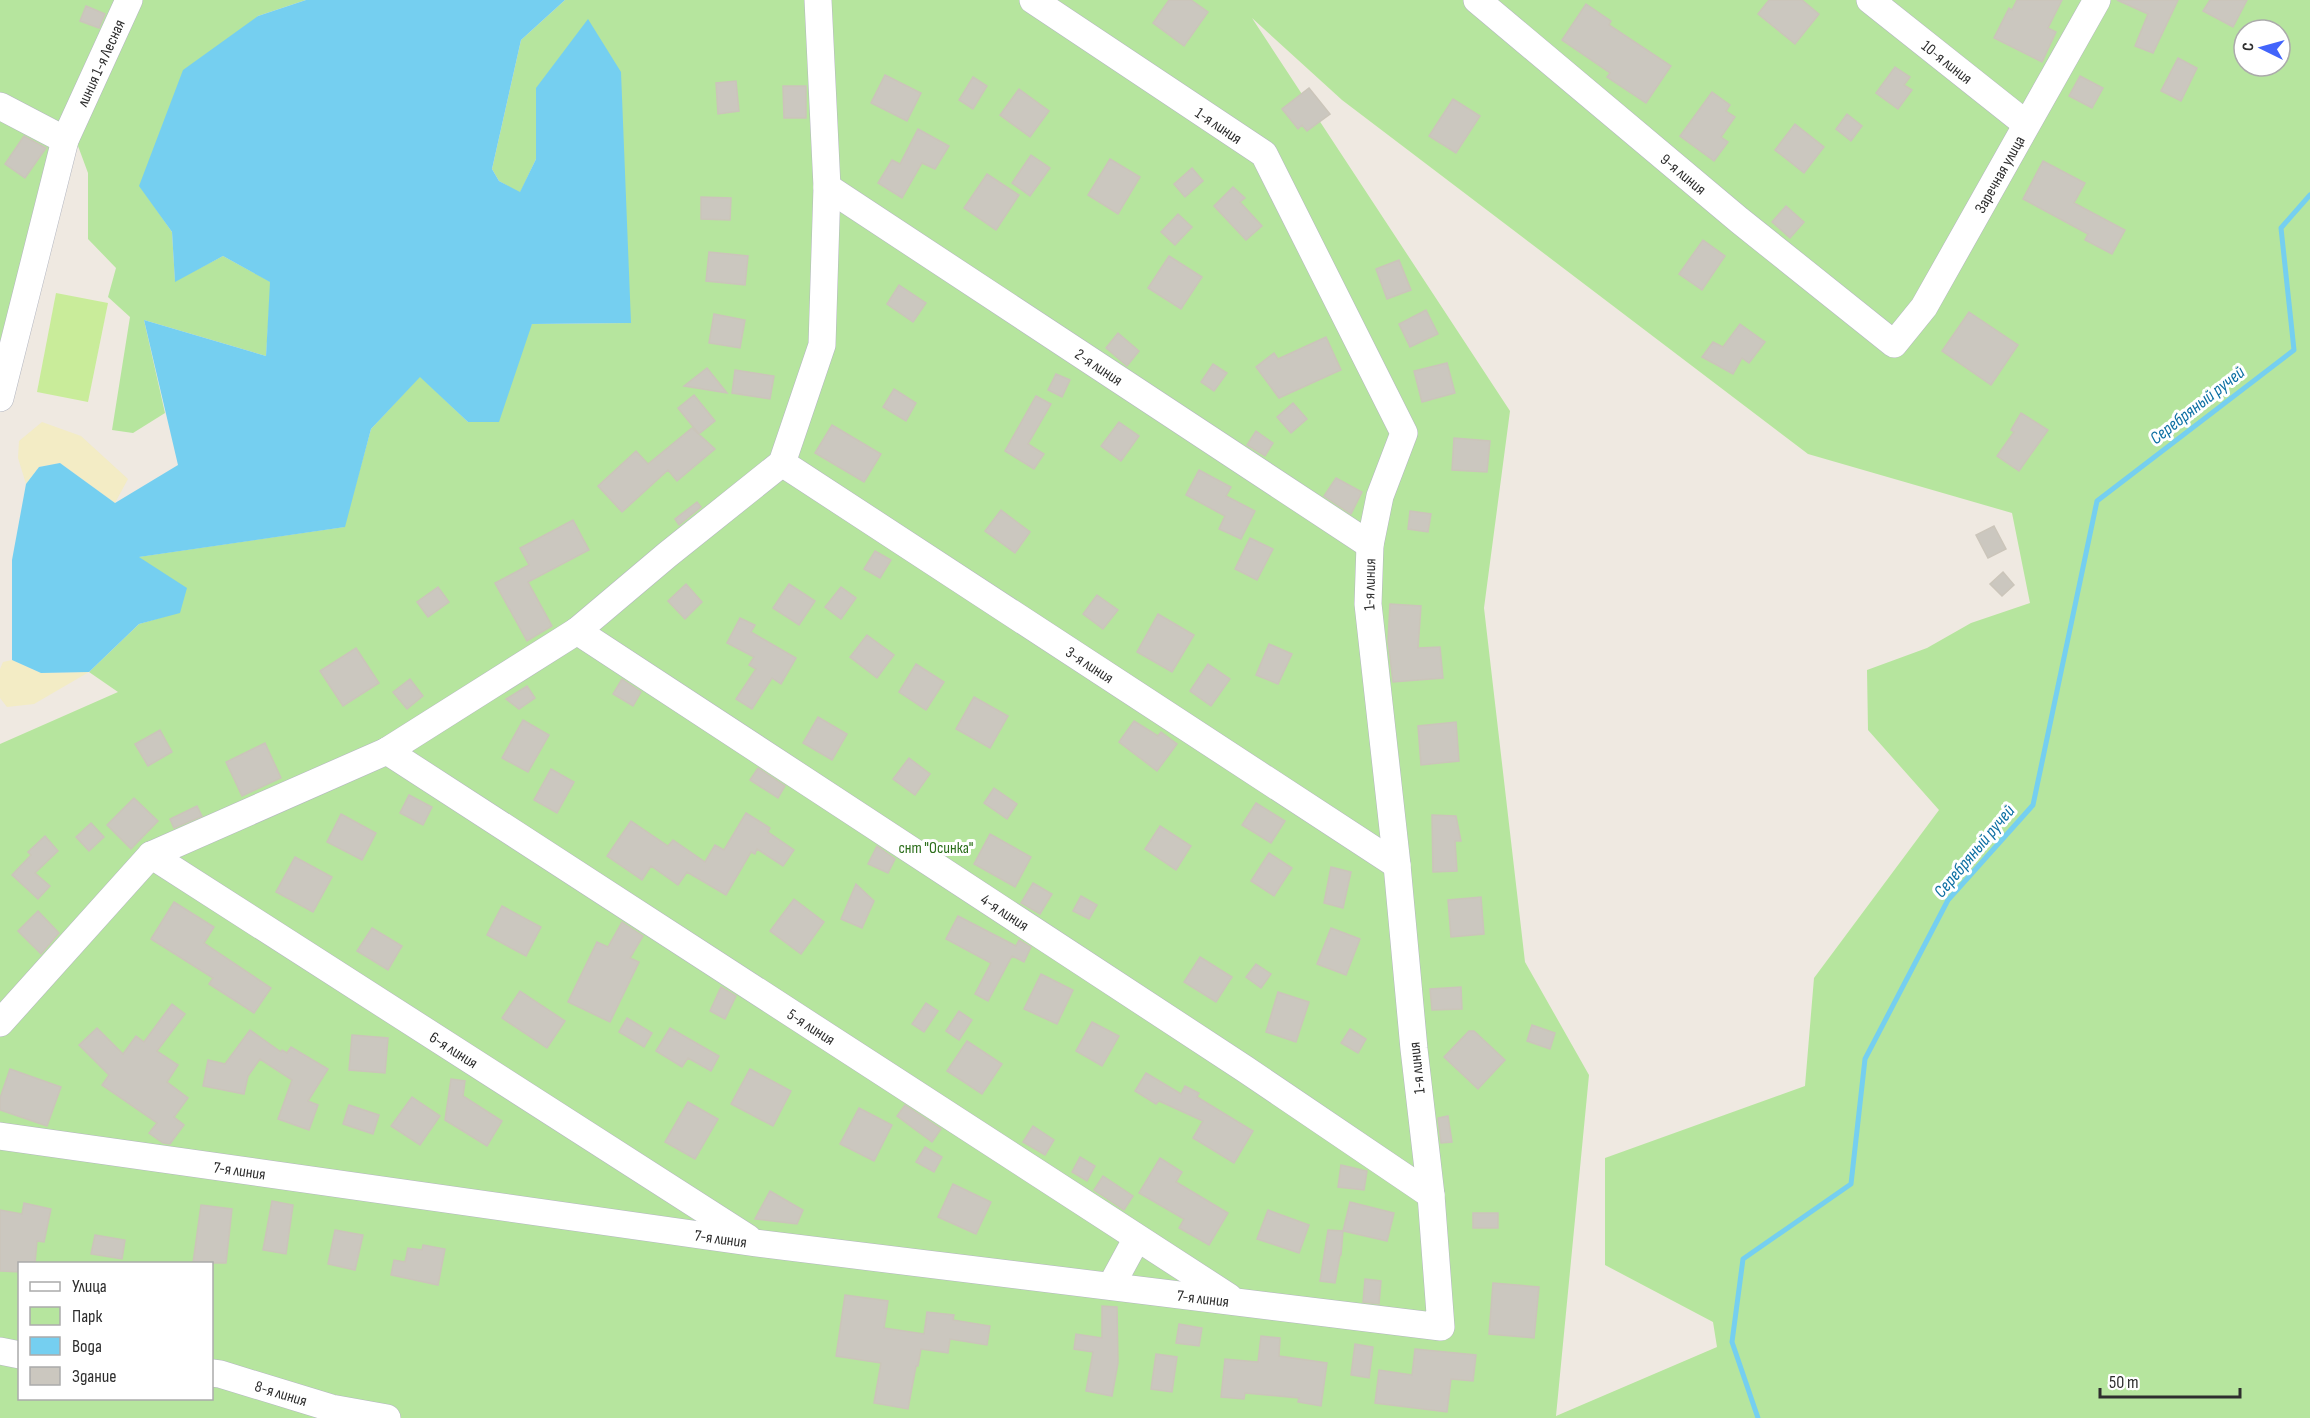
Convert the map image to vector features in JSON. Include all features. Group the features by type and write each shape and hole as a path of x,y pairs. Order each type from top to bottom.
{"street":[{"name":"линия 1-я Лесная","path":"0,398 68,133 129,0"},
{"path":"0,1023 151,855 387,751 577,631 782,463 822,345 827,187 818,0"},
{"name":"1-я линия","path":"1033,0 1264,154 1404,433 1380,496 1370,545 1368,604 1431,1194 1441,1327"},
{"name":"9-я линия","path":"1477,0 1738,220 1894,344"},
{"name":"10-я линия","path":"1870,0 2026,124"},
{"name":"Заречная улица","path":"1894,344 1924,307 2097,0"},
{"path":"0,106 68,133"},
{"name":"2-я линия","path":"827,187 1370,545"},
{"name":"3-я линия","path":"782,463 1397,865"},
{"name":"4-я линия","path":"577,631 1245,1069 1431,1194"},
{"name":"5-я линия","path":"387,751 1234,1301"},
{"name":"6-я линия","path":"151,855 756,1243"},
{"name":"7-я линия","path":"0,1136 756,1243 1441,1327"},
{"path":"1111,1286 1137,1238"},
{"path":"0,1351 18,1355"},
{"name":"8-я линия","path":"213,1373 332,1408 387,1418"}],"green space":[{"path":"0,0 306,0 258,16 140,186 172,232 175,281 223,256 271,282 266,356 144,320 165,413 133,433 112,430 130,317 108,297 116,268 88,239 88,173 71,127 0,398"},
{"name":"снт \"Осинка\"","path":"565,0 2310,0 2310,1418 0,1418 0,744 118,692 89,672 139,624 180,612 138,557 344,527 371,429 420,376 468,422 532,324 631,323 537,88 536,159 520,193 499,181 492,169 521,40","holes":["1252,18 1342,100 1808,454 2012,513 2030,603 1971,623 1927,648 1867,670 1868,730 1939,810 1814,978 1805,1086 1605,1158 1605,1265 1713,1322 1717,1347 1556,1416 1589,1075 1525,962 1484,608 1510,411"]},
{"path":"56,293 108,303 88,402 37,392"}],"sand":[{"path":"42,422 81,436 128,479 115,503 60,463 39,467 26,484 18,458 19,441"},
{"path":"12,660 41,673 89,672 34,704 7,707 0,698 0,669 3,662"}],"water":[{"path":"306,0 565,0 521,40 492,169 499,181 520,192 536,159 536,88 588,19 621,72 631,323 532,324 499,422 468,422 420,377 371,429 345,527 139,557 187,588 180,613 139,624 89,672 41,673 12,660 12,560 26,484 39,467 60,463 115,503 178,465 144,320 266,356 270,282 223,256 175,282 172,232 139,186 183,70 258,16"}],"building":[{"path":"1169,0 1191,0 1208,12 1184,46 1153,23"},
{"path":"1769,0 1802,0 1819,14 1795,44 1758,14"},
{"path":"2017,0 2062,0 2048,28 2056,32 2042,62 1994,38 2009,8 2012,10"},
{"path":"2117,0 2178,0 2153,53 2135,46 2148,14"},
{"path":"2210,0 2247,0 2238,18 2232,18 2232,26 2203,11"},
{"path":"1586,4 1611,21 1609,25 1671,66 1646,103 1607,77 1610,73 1562,40"},
{"path":"86,6 105,14 99,28 80,21"},
{"path":"2178,58 2197,68 2181,101 2161,91"},
{"path":"1895,67 1910,77 1904,85 1912,90 1898,109 1876,93"},
{"path":"885,75 921,93 907,121 871,103"},
{"path":"2080,76 2103,88 2092,108 2069,96"},
{"path":"973,77 987,86 973,109 959,100"},
{"path":"736,81 739,111 718,114 716,83"},
{"path":"783,86 806,86 806,118 784,118"},
{"path":"1309,88 1330,114 1307,131 1302,125 1298,129 1282,109"},
{"path":"1019,89 1049,111 1030,137 1000,115"},
{"path":"1712,92 1730,105 1726,111 1735,117 1721,137 1728,142 1714,161 1680,136"},
{"path":"1453,99 1480,116 1456,153 1429,136"},
{"path":"1847,114 1862,126 1851,141 1836,129"},
{"path":"1795,124 1824,147 1804,173 1775,150"},
{"path":"918,129 949,146 935,169 922,163 902,198 878,183 892,160 900,164"},
{"path":"24,136 46,148 25,178 5,164"},
{"path":"1031,155 1050,168 1030,196 1012,183"},
{"path":"1110,159 1140,177 1118,214 1088,195"},
{"path":"2043,161 2085,183 2074,203 2125,230 2112,254 2085,240 2088,234 2023,199"},
{"path":"1192,168 1203,181 1185,197 1174,184"},
{"path":"987,174 1019,195 996,230 964,208"},
{"path":"1233,187 1245,198 1240,202 1262,226 1246,240 1214,206"},
{"path":"701,197 731,198 730,220 701,219"},
{"path":"1786,206 1804,222 1790,238 1772,222"},
{"path":"1178,214 1192,227 1175,245 1161,232"},
{"path":"1703,240 1725,256 1702,290 1679,274"},
{"path":"709,252 748,256 745,285 706,281"},
{"path":"1169,256 1202,277 1181,309 1148,288"},
{"path":"1399,260 1411,290 1387,299 1376,269"},
{"path":"899,285 926,303 913,322 887,304"},
{"path":"1426,310 1438,334 1410,347 1399,324"},
{"path":"1969,312 2018,345 1991,385 1942,351"},
{"path":"714,314 745,320 740,348 709,343"},
{"path":"1740,324 1765,342 1749,363 1742,358 1733,374 1702,357 1713,342 1723,347"},
{"path":"1118,333 1139,351 1127,366 1106,348"},
{"path":"1326,337 1341,370 1279,398 1256,367 1274,353 1278,359"},
{"path":"1447,363 1455,393 1422,402 1414,371"},
{"path":"1213,364 1227,373 1214,391 1201,382"},
{"path":"707,368 727,393 684,386"},
{"path":"735,370 774,376 770,399 732,393"},
{"path":"1056,374 1070,380 1062,397 1048,390"},
{"path":"894,389 916,403 906,421 883,407"},
{"path":"694,395 715,421 699,434 678,408"},
{"path":"1036,396 1051,404 1028,444 1044,454 1034,469 1005,451"},
{"path":"1293,403 1307,419 1291,433 1277,417"},
{"path":"2021,413 2048,430 2019,471 1997,456 2014,432 2011,430"},
{"path":"1119,422 1139,436 1121,461 1101,446"},
{"path":"832,425 881,454 864,482 815,453"},
{"path":"692,428 715,449 677,481 668,470 622,512 598,486 636,451 648,464"},
{"path":"1256,431 1273,443 1265,456 1247,445"},
{"path":"1454,438 1490,441 1487,472 1452,470"},
{"path":"1199,470 1231,487 1226,496 1255,511 1241,539 1219,529 1225,516 1186,495"},
{"path":"1336,478 1362,492 1351,514 1324,496"},
{"path":"697,502 701,507 679,525 675,519"},
{"path":"1001,510 1030,532 1015,553 985,531"},
{"path":"1410,511 1431,514 1428,532 1408,529"},
{"path":"573,520 589,550 528,582 552,626 527,641 495,583 529,565 520,548"},
{"path":"1994,526 2006,549 1988,558 1976,535"},
{"path":"1250,538 1273,549 1257,580 1235,569"},
{"path":"875,551 891,560 880,578 864,569"},
{"path":"2003,572 2014,585 2002,596 1990,584"},
{"path":"686,584 702,602 685,619 668,601"},
{"path":"789,584 815,601 799,625 773,608"},
{"path":"438,587 449,602 428,617 417,602"},
{"path":"841,587 856,598 841,619 825,607"},
{"path":"1097,595 1118,610 1103,629 1083,614"},
{"path":"1390,604 1421,606 1418,648 1440,647 1443,678 1393,682 1388,641"},
{"path":"1158,614 1194,635 1172,672 1137,652"},
{"path":"740,618 755,625 751,632 796,658 781,684 772,678 752,709 736,699 756,669 749,665 754,657 727,643"},
{"path":"867,635 894,655 877,678 850,657"},
{"path":"1269,644 1292,654 1278,684 1256,675"},
{"path":"356,648 379,683 343,706 320,671"},
{"path":"916,664 944,682 926,710 899,692"},
{"path":"1208,664 1230,679 1211,706 1190,691"},
{"path":"410,679 423,696 407,709 393,692"},
{"path":"622,679 641,692 633,706 613,694"},
{"path":"527,686 535,698 519,709 506,699"},
{"path":"974,697 1008,716 990,748 956,729"},
{"path":"818,717 847,734 832,760 803,743"},
{"path":"523,720 549,735 528,772 502,758"},
{"path":"1134,721 1158,736 1161,732 1177,744 1157,771 1119,742"},
{"path":"1456,722 1459,761 1421,765 1418,726"},
{"path":"160,730 172,752 148,766 135,744"},
{"path":"265,743 281,778 242,796 226,762"},
{"path":"909,758 930,774 915,795 893,779"},
{"path":"758,768 785,786 778,798 750,780"},
{"path":"551,769 574,782 557,813 534,800"},
{"path":"994,788 1017,804 1007,819 984,803"},
{"path":"409,795 432,807 423,825 400,813"},
{"path":"134,798 158,821 131,849 107,825"},
{"path":"1256,803 1285,821 1271,843 1242,825"},
{"path":"197,806 202,816 174,828 170,819"},
{"path":"746,813 770,828 768,832 794,850 783,866 757,849 755,854 751,852 726,895 687,872 678,885 651,866 642,880 607,856 631,821 668,846 673,840 705,862 715,845 724,850"},
{"path":"341,814 376,833 362,860 327,842"},
{"path":"1432,815 1456,816 1461,841 1455,841 1457,871 1433,872"},
{"path":"91,823 104,837 89,851 76,837"},
{"path":"1160,826 1191,846 1176,870 1145,849"},
{"path":"990,834 1031,857 1015,887 974,864"},
{"path":"45,836 58,851 35,873 50,886 38,899 12,875 31,855 28,852"},
{"path":"877,846 895,859 888,873 868,864"},
{"path":"1269,853 1292,868 1274,896 1251,881"},
{"path":"295,857 332,877 313,912 276,892"},
{"path":"1331,867 1351,872 1343,908 1324,903"},
{"path":"1033,883 1052,894 1040,914 1021,903"},
{"path":"856,884 874,901 862,928 841,919"},
{"path":"1081,896 1097,905 1089,919 1073,911"},
{"path":"1481,897 1484,934 1451,937 1448,900"},
{"path":"794,899 824,922 801,954 770,931"},
{"path":"174,902 214,927 204,943 271,988 254,1013 209,984 213,978 151,939"},
{"path":"502,906 541,927 526,956 487,935"},
{"path":"38,911 59,933 41,954 18,931"},
{"path":"958,916 1016,946 1019,940 1031,947 1024,962 1012,956 988,1001 975,994 991,963 946,939"},
{"path":"622,922 643,936 630,958 639,962 610,1022 568,1002 597,942 608,947"},
{"path":"372,928 402,946 388,970 357,951"},
{"path":"1331,928 1360,939 1346,975 1317,964"},
{"path":"1200,957 1232,977 1216,1002 1184,982"},
{"path":"1256,964 1271,974 1261,988 1246,977"},
{"path":"1041,974 1073,990 1057,1024 1024,1009"},
{"path":"721,987 736,996 725,1019 710,1011"},
{"path":"1461,987 1462,1009 1432,1010 1430,989"},
{"path":"520,991 565,1021 547,1048 502,1018"},
{"path":"1278,992 1309,1002 1296,1042 1266,1032"},
{"path":"926,1003 938,1011 924,1032 912,1024"},
{"path":"172,1004 185,1014 157,1051 178,1065 167,1082 188,1098 174,1117 184,1125 170,1144 163,1143 149,1133 157,1123 102,1085 109,1075 79,1045 97,1028 123,1054 136,1036 144,1042"},
{"path":"959,1011 972,1020 959,1040 946,1031"},
{"path":"627,1018 652,1033 644,1047 619,1032"},
{"path":"1092,1022 1119,1036 1102,1066 1076,1051"},
{"path":"1532,1025 1555,1033 1550,1049 1527,1041"},
{"path":"670,1028 719,1056 711,1071 688,1058 682,1067 656,1051"},
{"path":"1350,1029 1366,1039 1358,1053 1341,1043"},
{"path":"250,1030 281,1052 282,1050 287,1053 291,1047 328,1069 308,1101 318,1105 309,1130 278,1119 292,1080 260,1059 248,1076 244,1094 203,1086 208,1060 225,1064"},
{"path":"1469,1031 1474,1031 1505,1060 1478,1089 1444,1057"},
{"path":"352,1035 388,1038 385,1073 349,1070"},
{"path":"967,1041 1002,1064 982,1094 947,1071"},
{"path":"10,1069 61,1087 47,1126 0,1110 0,1098"},
{"path":"750,1069 791,1091 773,1126 731,1104"},
{"path":"1146,1073 1181,1094 1185,1086 1199,1093 1197,1097 1253,1131 1234,1163 1193,1138 1203,1121 1159,1101 1156,1104 1135,1091"},
{"path":"451,1079 465,1081 463,1096 502,1121 487,1146 445,1120"},
{"path":"412,1097 440,1116 420,1145 391,1126"},
{"path":"688,1102 718,1119 695,1159 665,1142"},
{"path":"349,1105 379,1115 373,1134 343,1124"},
{"path":"905,1105 941,1129 932,1142 897,1116"},
{"path":"859,1108 892,1125 874,1161 840,1144"},
{"path":"1448,1116 1452,1142 1441,1143 1438,1118"},
{"path":"1033,1126 1054,1140 1045,1155 1023,1142"},
{"path":"925,1147 942,1157 934,1172 916,1162"},
{"path":"1080,1157 1095,1166 1087,1181 1072,1172"},
{"path":"1160,1158 1182,1172 1176,1182 1228,1213 1209,1245 1179,1228 1184,1219 1139,1193"},
{"path":"1341,1165 1367,1171 1364,1190 1338,1187"},
{"path":"1103,1176 1133,1196 1124,1210 1094,1190"},
{"path":"953,1184 991,1202 976,1234 938,1217"},
{"path":"770,1191 803,1210 797,1224 755,1219"},
{"path":"272,1201 293,1205 286,1254 263,1250"},
{"path":"1350,1202 1394,1213 1387,1241 1343,1231"},
{"path":"24,1203 51,1209 44,1242 37,1241 35,1262 18,1262 18,1272 0,1271 0,1210 22,1214"},
{"path":"201,1205 232,1209 226,1263 193,1262"},
{"path":"1268,1210 1309,1225 1299,1253 1257,1239"},
{"path":"1473,1213 1498,1213 1498,1228 1473,1228"},
{"path":"335,1230 363,1235 355,1270 328,1264"},
{"path":"1328,1230 1343,1231 1335,1283 1320,1281"},
{"path":"95,1235 125,1240 122,1259 91,1254"},
{"path":"423,1245 445,1249 438,1285 391,1275 394,1260 405,1262 408,1248 422,1250"},
{"path":"1365,1279 1381,1281 1379,1304 1363,1302"},
{"path":"1493,1283 1539,1287 1534,1338 1489,1334"},
{"path":"845,1295 888,1301 884,1328 924,1334 927,1312 954,1315 953,1320 990,1326 987,1345 950,1339 948,1353 921,1349 908,1409 874,1403 881,1363 836,1356"},
{"path":"1102,1306 1117,1307 1118,1363 1112,1396 1086,1391 1093,1352 1074,1349 1076,1334 1102,1338"},
{"path":"1179,1324 1202,1328 1199,1346 1176,1343"},
{"path":"1261,1336 1280,1338 1279,1356 1327,1363 1321,1406 1298,1402 1299,1398 1245,1393 1244,1399 1221,1397 1225,1359 1258,1362"},
{"path":"1355,1344 1373,1347 1369,1378 1351,1375"},
{"path":"1415,1349 1476,1355 1473,1381 1451,1379 1447,1412 1375,1403 1379,1370 1412,1375"},
{"path":"1156,1354 1177,1357 1172,1392 1151,1389"}],"waterway":[{"name":"Серебряный ручей","path":"1758,1418 1732,1342 1743,1259 1851,1184 1865,1059 1948,900 2033,805 2097,501 2294,350 2281,228 2310,195"}]}
